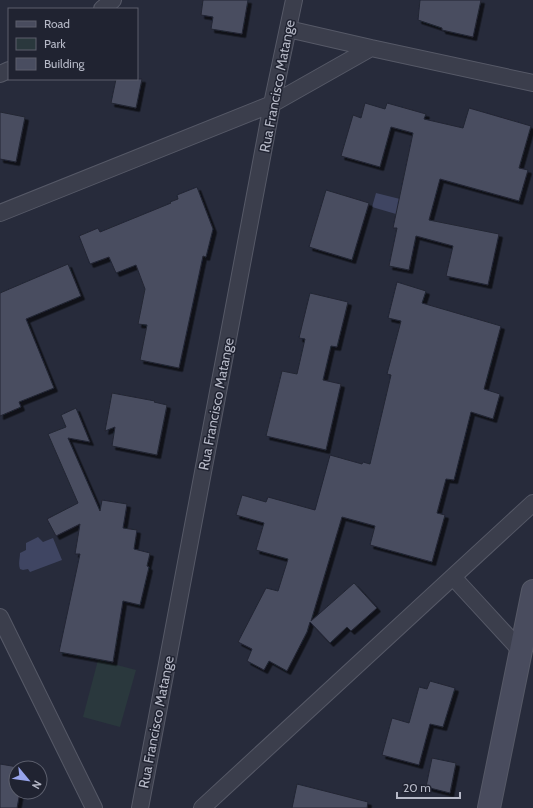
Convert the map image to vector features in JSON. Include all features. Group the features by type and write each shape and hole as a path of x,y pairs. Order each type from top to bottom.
{"street":[{"path":"103,8 113,0"},
{"name":"Rua Francisco Matange","path":"140,808 272,104 294,0"},
{"path":"288,29 533,83"},
{"path":"0,213 272,104 371,48"},
{"path":"202,808 533,503"},
{"path":"453,577 521,651"},
{"path":"489,808 533,591"},
{"path":"0,617 94,808"}],"green space":[{"path":"98,660 136,670 120,727 83,717"}],"water":[{"path":"376,193 400,199 396,214 372,207"},
{"path":"38,537 43,542 53,538 62,560 30,572 28,569 20,569 20,553 26,550 26,543"}],"building":[{"path":"203,0 248,0 242,34 211,29 213,17 201,15"},
{"path":"420,0 481,0 473,37 442,30 442,28 418,20"},
{"path":"142,79 136,108 111,103 116,80"},
{"path":"365,103 385,109 387,103 426,114 424,119 463,128 469,108 531,126 519,168 528,170 519,201 440,179 429,220 499,234 488,285 446,276 453,246 416,236 409,270 389,266 397,228 393,228 413,133 391,127 380,167 341,156 353,115 361,118"},
{"path":"0,112 25,117 16,162 0,159"},
{"path":"197,187 213,229 206,257 203,256 179,368 140,360 147,325 138,324 145,289 136,265 116,273 109,257 90,264 79,236 98,228 100,232 171,203 170,202 178,199 177,195"},
{"path":"326,190 369,203 352,260 309,247"},
{"path":"68,264 81,296 26,319 54,388 19,402 21,407 0,416 0,293"},
{"path":"397,282 426,291 422,303 501,326 484,389 500,394 493,419 471,412 454,480 446,479 437,513 445,515 432,562 370,545 375,526 342,517 311,621 354,583 377,608 351,631 347,627 330,643 310,622 307,632 287,671 269,661 264,670 247,661 252,649 238,642 266,588 278,591 288,559 256,550 264,523 236,515 242,495 266,502 268,497 315,510 330,455 362,464 363,462 370,464 391,375 387,374 401,321 388,318"},
{"path":"310,293 348,302 337,347 331,346 323,380 341,384 326,450 266,436 282,371 297,374 305,339 299,338"},
{"path":"112,393 155,401 154,402 167,405 157,455 112,446 115,427 105,431"},
{"path":"76,408 90,442 68,438 100,511 102,500 127,504 123,528 137,530 134,549 150,553 147,566 149,567 140,605 123,601 113,662 59,652 80,554 75,554 80,524 56,536 47,519 78,503 48,434 66,427 61,415"},
{"path":"430,681 455,688 443,727 430,724 419,765 382,755 392,718 409,723 419,687 427,689"},
{"path":"432,758 456,763 450,793 426,787"},
{"path":"0,764 8,765 8,800 18,800 17,808 0,808"},
{"path":"297,784 368,802 367,808 292,808"}]}
